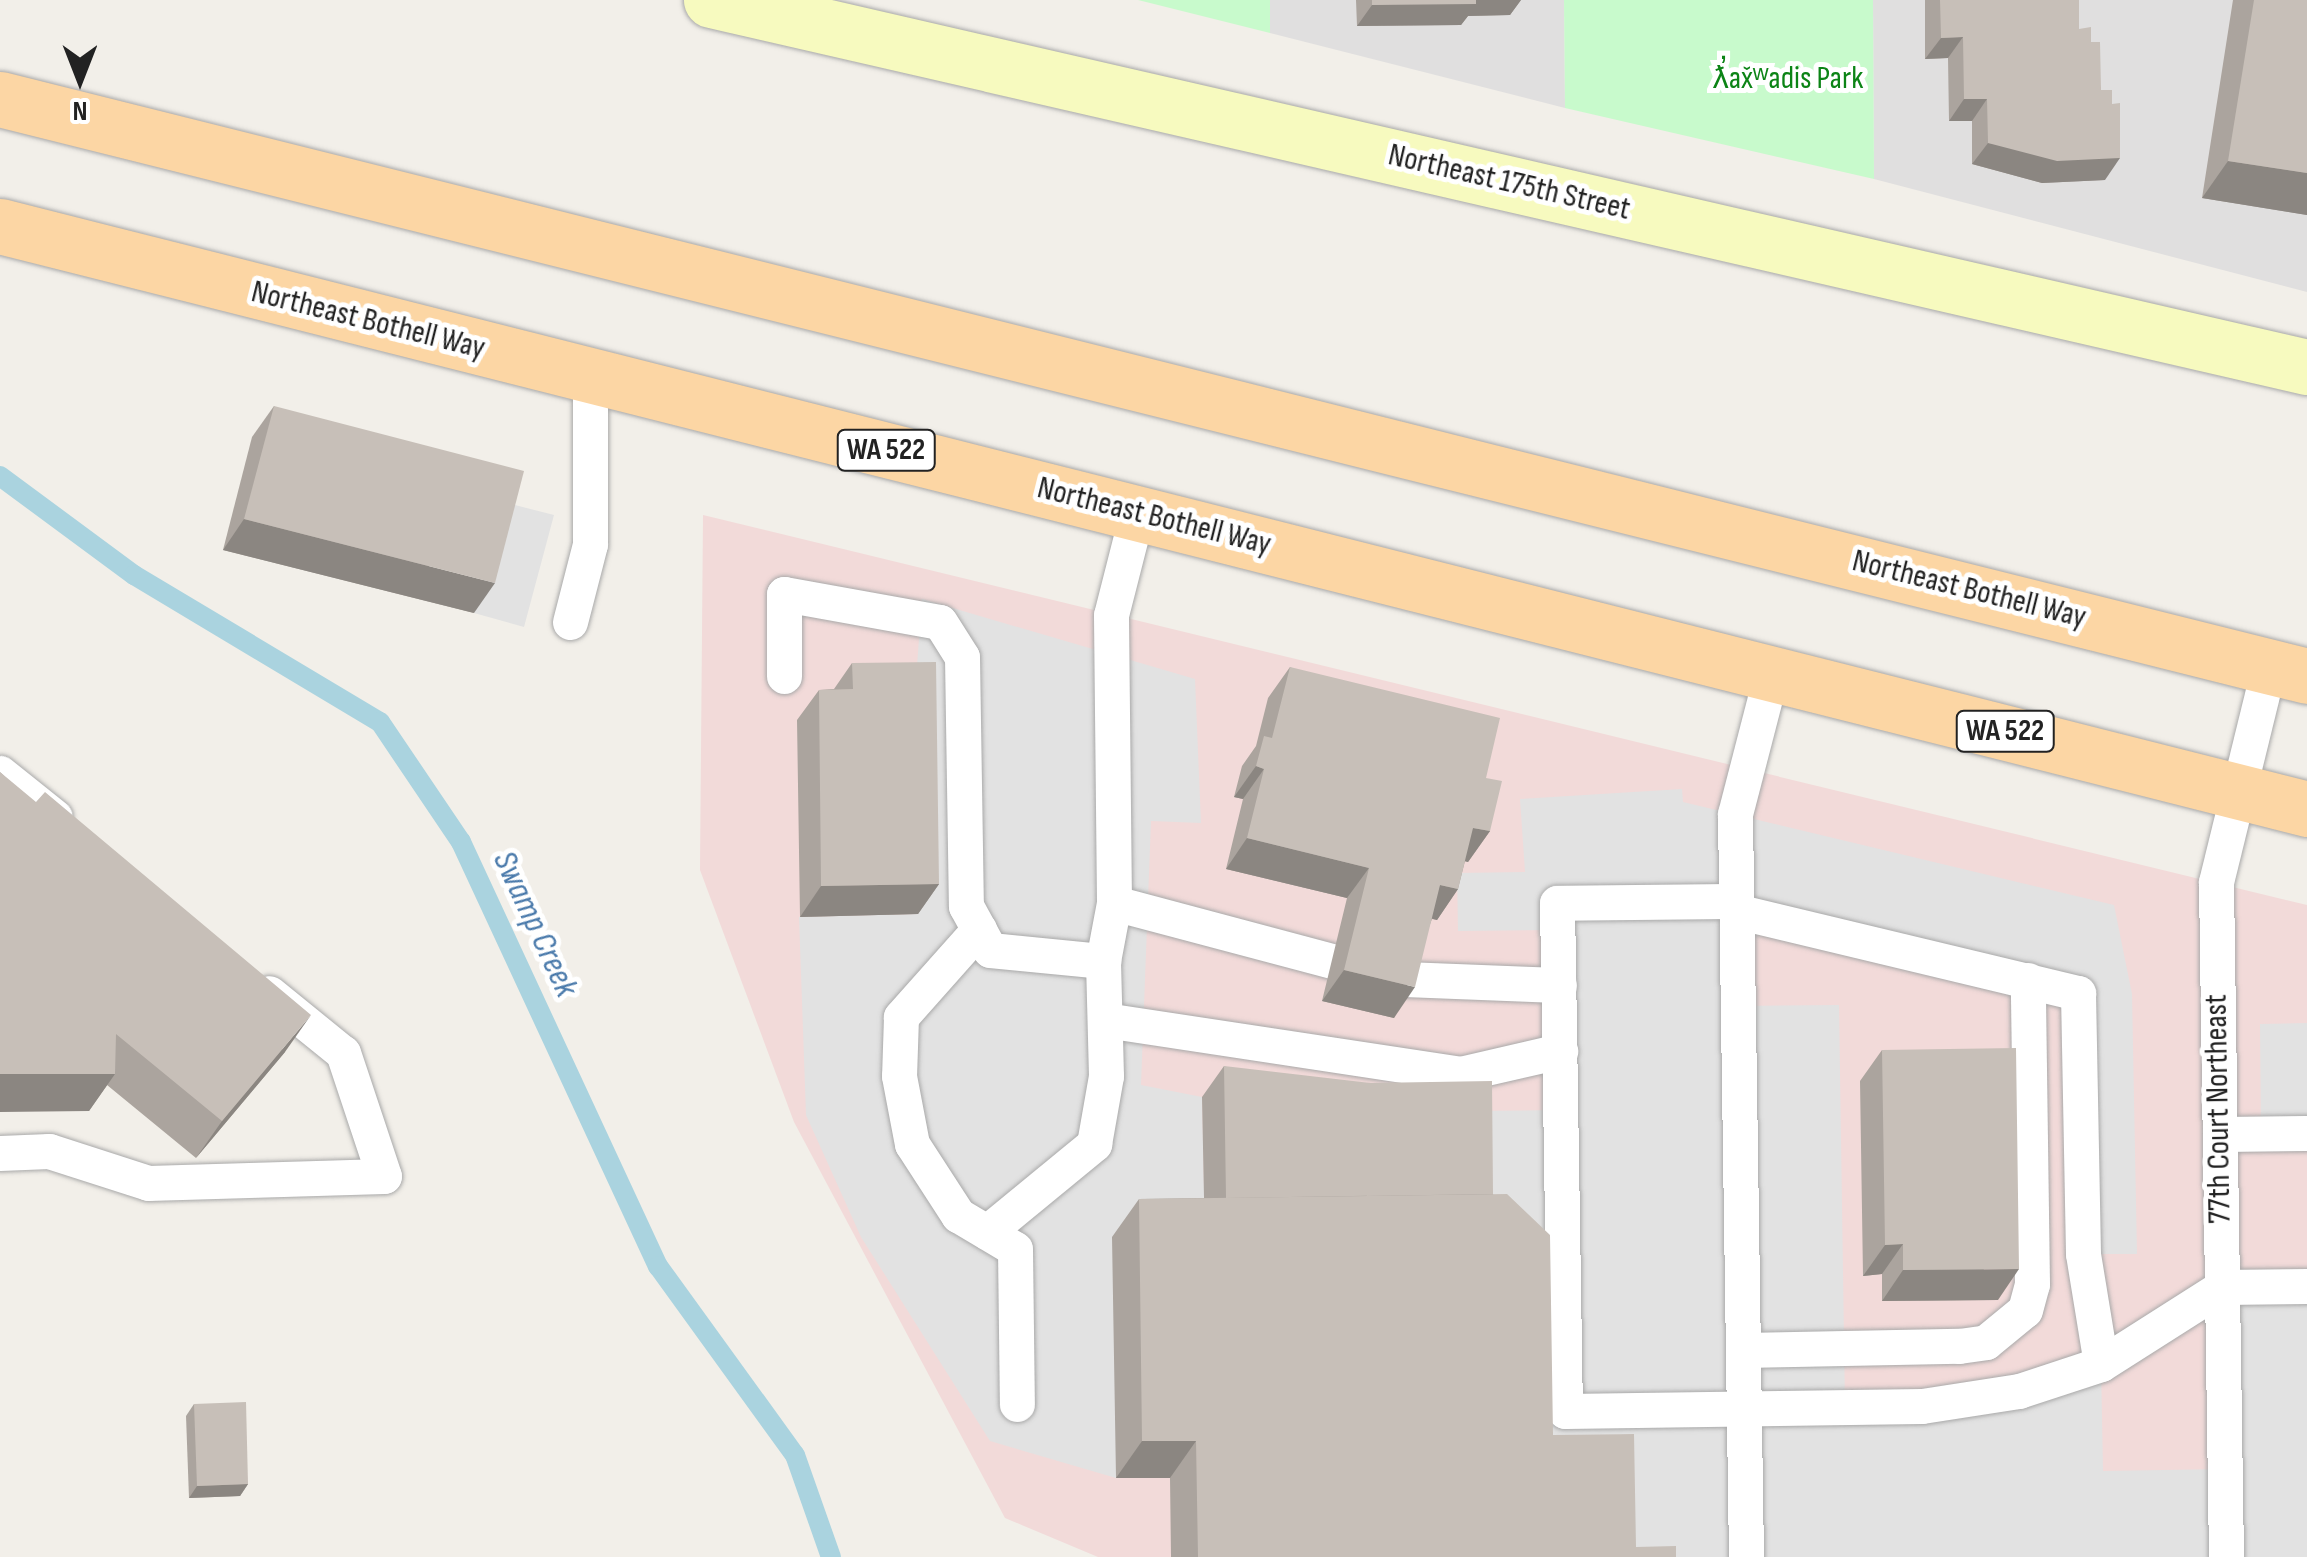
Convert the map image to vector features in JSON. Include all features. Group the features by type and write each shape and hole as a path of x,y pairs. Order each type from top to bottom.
{"main road":[{"name":"Northeast Bothell Way","path":"0,100 2288,672"},
{"name":"Northeast Bothell Way","path":"0,226 2307,809"}],"street":[{"name":"Northeast 175th Street","path":"711,0 2307,367"}],"lane":[{"path":"570,622 590,544 590,376"},
{"path":"987,1232 1094,1144 1106,1076 1103,961 1114,903 1111,614 1137,513"},
{"path":"784,676 784,594 940,622 962,657 966,906 990,950 1103,961"},
{"path":"1746,1557 1735,814 1772,672"},
{"name":"77th Court Northeast","path":"2226,1557 2216,882 2238,791 2288,672"},
{"path":"0,773 86,843"},
{"path":"1114,903 1332,961"},
{"path":"2101,1364 2083,1254 2078,993 1736,906 1557,903 1565,1411 1922,1406 2019,1391 2101,1364 2222,1287 2307,1286"},
{"path":"979,929 901,1017 899,1076 912,1144 958,1215 1015,1249 1017,1404"},
{"path":"0,1153 49,1151 148,1183 384,1176 343,1053 237,967"},
{"path":"1403,979 1559,985"},
{"path":"1743,1350 1958,1346 1986,1342 2024,1310 2032,1284 2028,980"},
{"path":"1104,1020 1460,1074 1560,1051"},
{"path":"2220,1134 2307,1133"}],"shaded area":[{"path":"1270,0 1564,0 1565,108 1270,33"},
{"path":"1873,0 2307,0 2307,292 1874,179"},
{"path":"503,502 554,515 524,627 474,613"},
{"path":"703,515 2307,905 2307,1557 1098,1557 1005,1518 794,1122 700,870"},
{"path":"922,599 1195,679 1201,823 1151,821 1141,1085 1202,1097 1205,1236 1116,1478 990,1441 861,1237 806,1115 799,917 918,914 915,692"},
{"path":"1682,789 1683,802 2114,905 2132,994 2137,1254 2083,1254 2078,993 1737,911 1738,1006 1839,1005 1845,1406 2101,1364 2103,1471 2224,1469 2222,1287 2307,1286 2307,1557 1619,1557 1526,1464 1481,1231 1470,1111 1560,1110 1557,930 1458,931 1457,873 1525,872 1520,799"},
{"path":"2307,1023 2307,1133 2261,1133 2260,1024"}],"green space":[{"path":"1138,0 1270,0 1270,33"},
{"name":"ƛ̕ax̌ʷadis Park","path":"1564,0 1873,0 1874,179 1565,108"}],"building":[{"path":"1372,0 1476,0 1476,4 1372,5"},
{"path":"1940,0 2079,0 2079,29 2091,27 2091,42 2100,42 2101,90 2112,90 2112,104 2120,103 2120,158 2057,161 1988,143 1987,99 1964,99 1963,37 1941,38"},
{"path":"2254,0 2307,0 2307,173 2228,161"},
{"path":"274,406 524,471 495,583 244,519"},
{"path":"936,662 939,884 821,886 819,690 853,689 852,663"},
{"path":"1290,667 1500,718 1486,778 1502,781 1490,831 1473,828 1458,889 1440,885 1415,987 1344,970 1369,868 1247,838 1264,769 1256,766 1264,736 1272,738"},
{"path":"0,772 36,802 45,792 311,1015 222,1121 116,1034 115,1074 0,1074"},
{"path":"2016,1048 2019,1269 1903,1270 1903,1244 1885,1245 1882,1050"},
{"path":"1224,1066 1371,1083 1492,1081 1493,1194 1226,1198"},
{"path":"1507,1194 1550,1235 1553,1435 1634,1434 1636,1547 1676,1546 1676,1557 1198,1557 1196,1441 1142,1441 1139,1199"},
{"path":"246,1402 248,1484 197,1486 194,1404"}],"waterway":[{"name":"Swamp Creek","path":"0,476 134,575 380,722 461,842 658,1266 795,1455 831,1557"}]}
